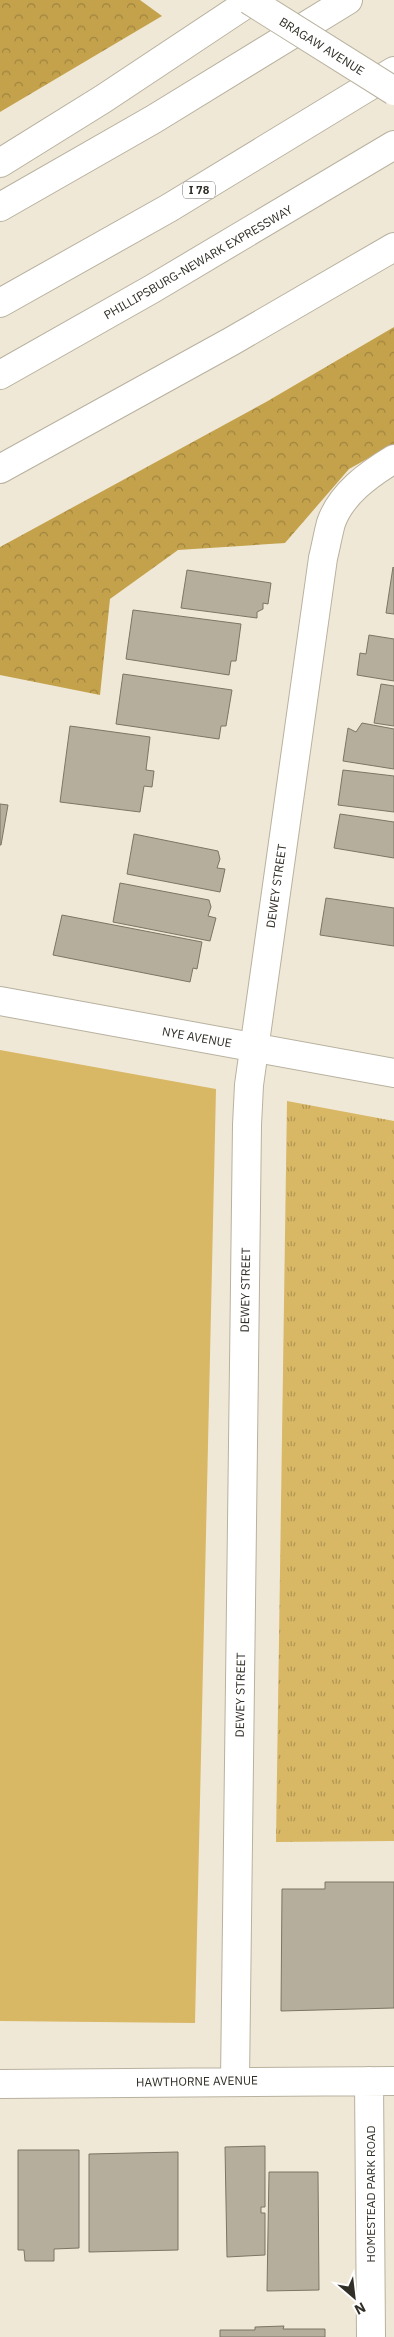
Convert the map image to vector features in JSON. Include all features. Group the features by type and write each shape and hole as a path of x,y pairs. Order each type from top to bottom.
{"main road":[{"name":"BRAGAW AVENUE","path":"251,0 394,91"},
{"path":"0,163 147,70 251,0"},
{"path":"0,207 154,119 348,0"},
{"name":"I 78","path":"0,303 169,208 394,71"},
{"name":"PHILLIPSBURG-NEWARK EXPRESSWAY","path":"0,374 152,289 394,145"},
{"path":"0,469 232,342 394,247"},
{"name":"DEWEY STREET","path":"235,2081 247,1125 253,1047 324,558 332,523 339,506 363,480 394,459"},
{"name":"NYE AVENUE","path":"0,1001 394,1073"},
{"name":"HAWTHORNE AVENUE","path":"0,2084 382,2081"},
{"name":"HOMESTEAD PARK ROAD","path":"371,2337 382,2081"}],"green space":[{"path":"0,0 140,0 162,16 0,112"},
{"path":"394,327 394,444 349,469 285,543 178,550 110,599 100,695 0,675 0,547 266,402"},
{"path":"0,1050 216,1089 195,2023 0,2021"},
{"path":"287,1101 394,1121 394,1841 276,1842"}],"building":[{"path":"394,568 394,614 386,613"},
{"path":"187,570 271,583 268,604 263,603 263,609 257,612 257,618 181,608"},
{"path":"133,610 241,624 236,661 231,661 229,675 126,659"},
{"path":"369,635 394,639 394,681 357,675 360,653 366,654"},
{"path":"123,674 232,690 226,726 221,726 219,739 116,724"},
{"path":"381,684 394,686 394,726 374,723"},
{"path":"362,723 394,729 394,769 343,761 348,728 356,732"},
{"path":"70,726 150,737 146,770 154,771 152,787 144,786 140,812 60,802"},
{"path":"343,770 394,776 394,812 338,805"},
{"path":"0,804 8,805 1,845 0,845"},
{"path":"340,814 394,822 394,858 334,848"},
{"path":"134,834 218,851 220,859 217,868 225,869 220,892 127,874"},
{"path":"120,883 209,900 211,907 208,916 216,918 210,941 113,922"},
{"path":"326,898 394,908 394,946 320,935"},
{"path":"62,915 202,942 197,969 193,968 190,982 53,955"},
{"path":"325,1882 394,1882 394,2008 281,2011 282,1889 325,1889"},
{"path":"265,2146 265,2207 261,2207 261,2213 265,2213 265,2255 227,2257 225,2147"},
{"path":"18,2150 79,2150 79,2248 54,2249 54,2261 25,2261 24,2250 18,2250"},
{"path":"178,2152 178,2250 89,2252 89,2154"},
{"path":"269,2172 318,2172 319,2290 267,2291"},
{"path":"284,2326 283,2329 325,2329 325,2337 220,2337 220,2330 255,2330 255,2327"}]}
